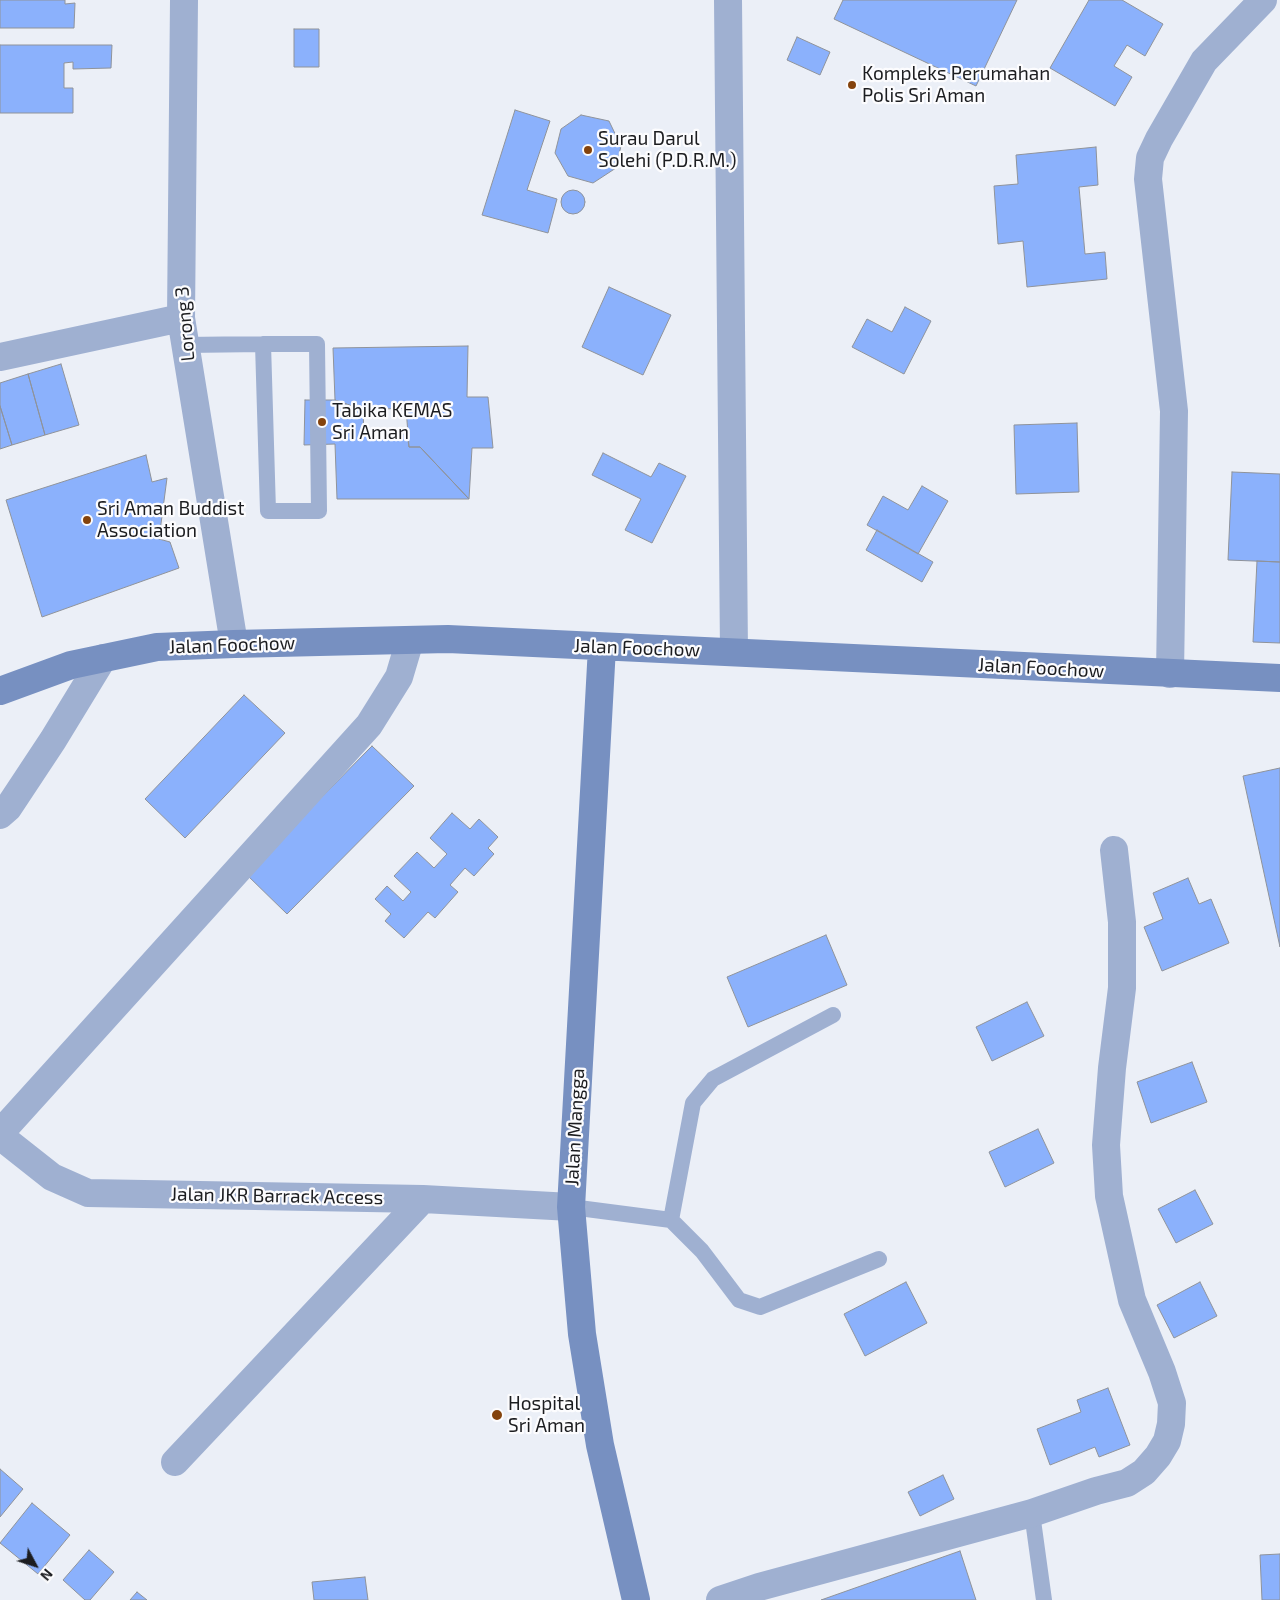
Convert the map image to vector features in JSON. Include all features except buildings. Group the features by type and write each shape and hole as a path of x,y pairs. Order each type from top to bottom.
{"main road":[{"name":"Jalan Foochow","path":"0,691 70,665 157,647 410,640 734,652 1280,678"},
{"name":"Jalan Mangga","path":"602,648 571,1207 582,1334 600,1445 636,1600"}],"street":[{"name":"Lorong 3","path":"184,0 181,318 234,644"},
{"path":"728,0 734,652"},
{"path":"1170,674 1174,411 1148,179 1150,158 1204,61 1263,0"},
{"path":"0,356 181,318"},
{"path":"0,1134 369,725 399,676 410,640"},
{"path":"0,815 8,808 53,740 103,658"},
{"path":"720,1600 769,1584 1032,1513 1096,1491 1128,1483 1144,1472 1158,1456 1167,1441 1171,1424 1172,1403 1162,1372 1132,1300 1110,1196 1106,1144 1112,1068 1122,988 1122,922 1114,850"},
{"name":"Jalan JKR Barrack Access","path":"0,1134 52,1178 88,1193 423,1199 571,1207"},
{"path":"175,1462 423,1199"}],"lane":[{"path":"185,345 263,344 317,344 319,511 268,511 263,344"},
{"path":"671,1220 693,1103 713,1079 833,1015"},
{"path":"571,1207 671,1220 702,1251 739,1300 760,1307 879,1259"},
{"path":"1032,1513 1044,1600"}],"place":[{"name":"Kompleks Perumahan Polis Sri Aman","path":"852,85"},
{"name":"Surau Darul Solehi (P.D.R.M.)","path":"588,150"},
{"name":"Tabika KEMAS Sri Aman","path":"322,422"},
{"name":"Sri Aman Buddist Association","path":"87,520"},
{"name":"Hospital Sri Aman","path":"497,1415"}]}
